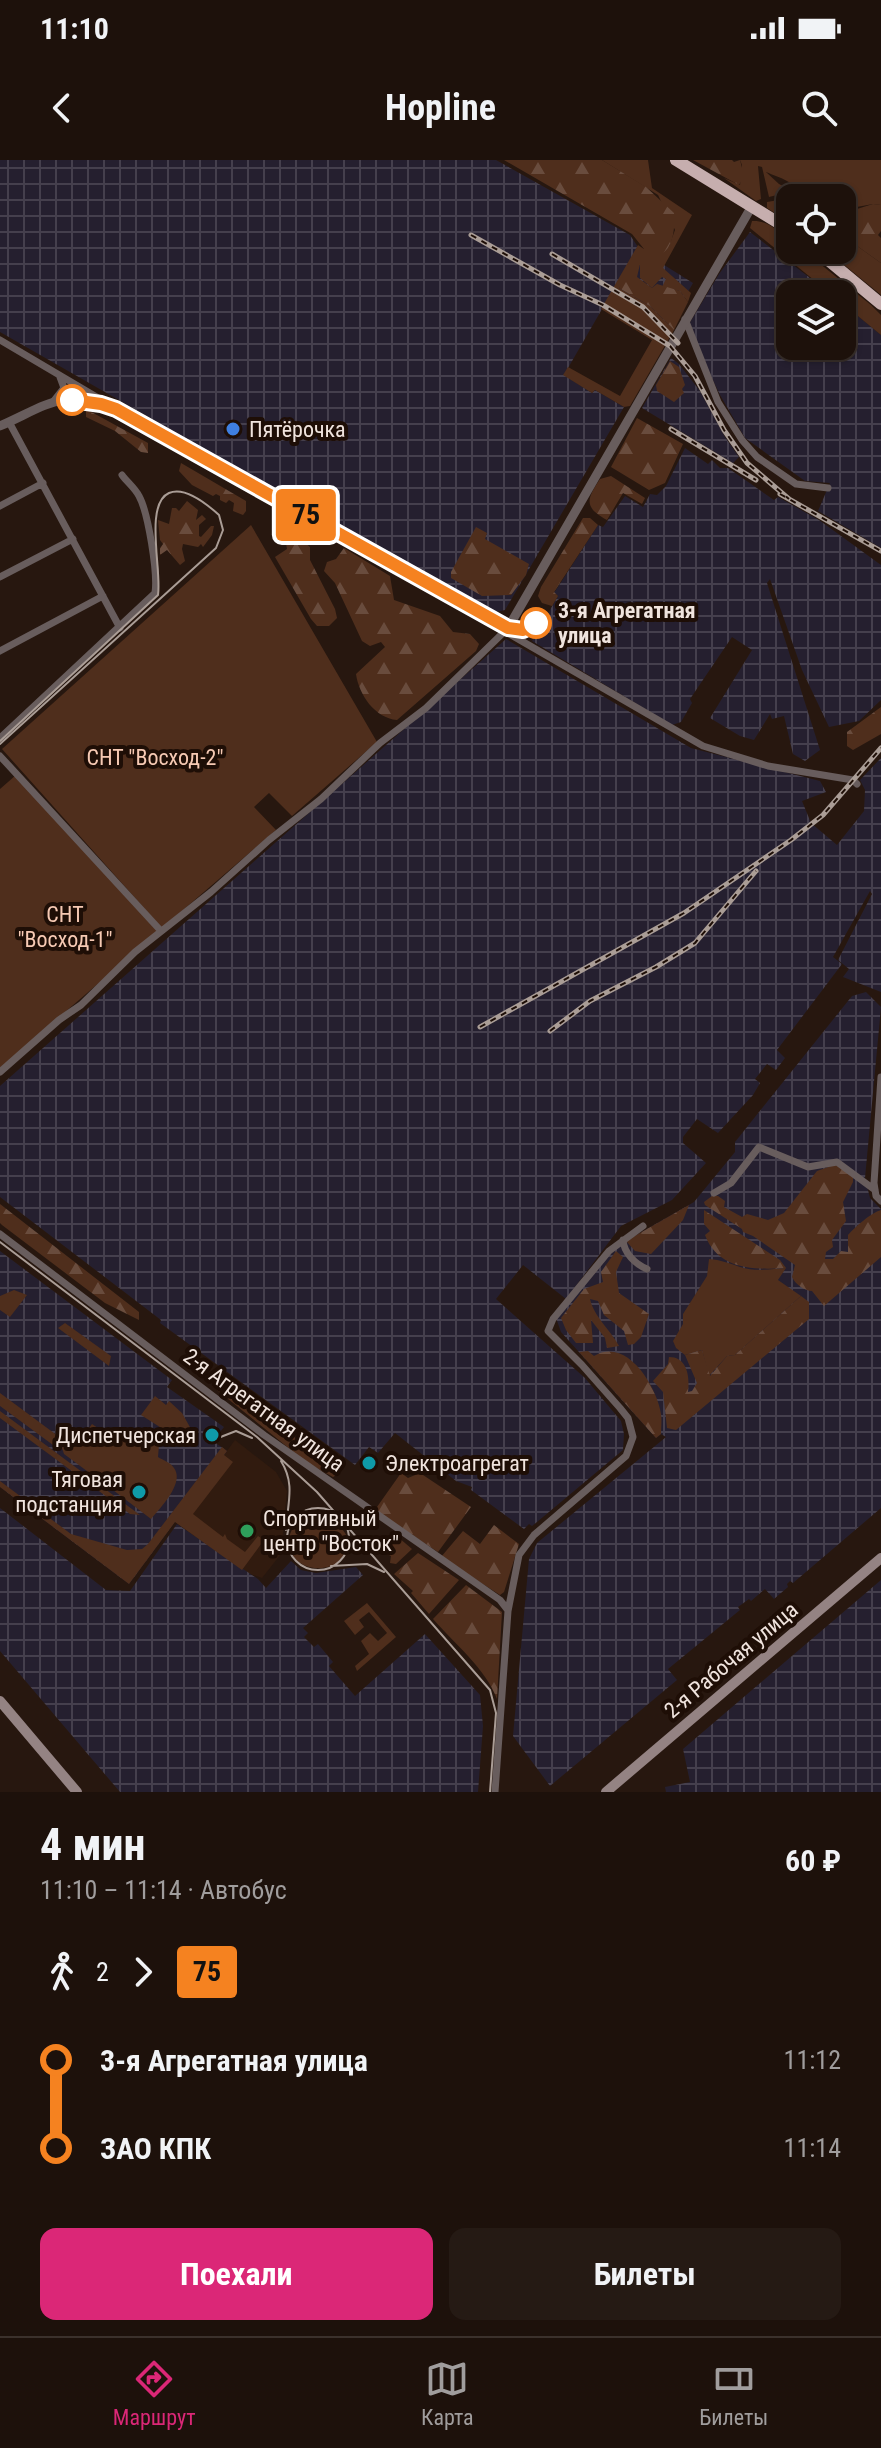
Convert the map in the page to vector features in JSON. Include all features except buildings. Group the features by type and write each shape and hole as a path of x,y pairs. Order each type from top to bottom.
{"highway":[{"path":"676,160 776,221"},
{"path":"833,264 881,304"}],"main road":[{"name":"2-я Рабочая улица","path":"606,1792 881,1558"},
{"path":"0,1701 77,1792"}],"street":[{"path":"0,1072 59,1020 81,1005 112,973 161,931 321,799 380,743 426,708 507,630 752,206"},
{"path":"685,319 718,402 742,440 757,457 796,484 828,488"},
{"path":"0,340 507,630 703,746 768,766 853,780 857,784"},
{"path":"53,402 64,388 56,372"},
{"path":"116,409 84,400 53,402 42,404 5,424 43,483 120,628"},
{"path":"0,738 152,598 156,586 140,497 122,475"},
{"path":"0,506 43,483"},
{"path":"0,577 73,539"},
{"path":"0,651 103,596"},
{"path":"0,756 161,931"},
{"path":"875,1190 881,1077"},
{"path":"714,1193 731,1183 759,1147 808,1167 837,1162 875,1190 881,1201"},
{"path":"495,1792 508,1611 515,1569 526,1543 617,1465 626,1456 633,1437 628,1418 548,1331 553,1319 609,1251 643,1226"},
{"name":"2-я Агрегатная улица","path":"0,1234 274,1443 500,1600 508,1611"},
{"path":"623,1240 622,1244 632,1260 647,1269"}],"shaded area":[{"path":"0,160 496,160 630,235 640,250 693,283 668,327 613,290 564,375 592,393 595,390 624,407 505,610 491,613 0,332"},
{"path":"750,232 776,252 776,264 792,264 813,280 776,280 776,360 856,360 856,314 881,335 881,548 818,511 830,483 805,481 745,438 720,395 689,324 719,274"},
{"path":"671,358 700,391 739,457 733,463 642,408"},
{"path":"685,448 708,464 712,460 720,468 728,468 774,500 778,497 819,520 881,565 881,700 859,721 829,727 802,670 770,579 767,583 820,750 805,761 793,754 784,716 772,719 770,714 754,740 740,736 710,718 752,650 732,637 690,699 692,703 681,722 672,725 532,641 558,596 554,593 598,525 603,527 625,496 643,507 650,494 657,495 666,486"},
{"name":"Электроагрегат","path":"506,639 691,748 820,781 826,792 802,801 811,823 837,845 864,811 865,790 860,780 881,758 881,992 843,977 849,969 838,960 872,894 870,891 833,957 842,964 777,1050 785,1058 776,1070 767,1064 755,1079 760,1083 753,1095 718,1133 697,1119 683,1137 683,1143 706,1163 672,1200 621,1226 566,1299 523,1265 496,1299 585,1378 621,1421 624,1434 623,1450 532,1526 529,1524 524,1529 471,1490 472,1487 456,1481 395,1433 378,1453 369,1447 355,1465 160,1323 161,1320 0,1197 0,1086"},
{"path":"866,992 881,1007 865,1178 870,1198 881,1209 881,1508 793,1583 790,1581 788,1587 774,1599 765,1589 738,1607 740,1610 668,1669 677,1680 550,1786 513,1736 529,1559 537,1543 666,1437 661,1434 656,1438 561,1332 556,1318 600,1263 626,1241 694,1202 735,1152 735,1142 852,996"},
{"path":"0,1251 172,1380 167,1387 224,1427 213,1441 227,1451 129,1584 0,1487"},
{"path":"235,1440 276,1472 287,1491 281,1554 262,1578 247,1573 175,1522"},
{"path":"0,1508 106,1590 130,1591 177,1524 258,1579 266,1588 291,1561 301,1570 316,1573 356,1567 363,1575 303,1628 308,1633 304,1637 314,1647 318,1644 333,1662 329,1666 355,1696 425,1634 480,1695 483,1726 478,1792 120,1792 0,1651"},
{"path":"881,1580 881,1792 666,1792 665,1787 690,1782 683,1749"}],"green space":[{"path":"504,160 602,160 646,187 674,213 670,245 655,257 632,234"},
{"path":"602,160 648,160 652,188 692,215 663,268 691,293 688,302 680,291 662,287 666,279 662,277 652,288 640,278 640,264 619,288 650,306 674,330 630,406 624,407 595,390 592,393 563,375 568,367 620,396 652,340 601,309 638,245 644,249 669,246 675,230 658,195"},
{"path":"693,160 740,160 744,176 739,185"},
{"path":"740,160 881,160 881,205 856,207 856,184 790,184 766,172 779,184 776,184 776,195 769,197 762,167 758,166 761,199 756,201 724,178 740,185"},
{"path":"776,200 776,214 767,208 767,202"},
{"path":"881,205 881,231 878,235 881,238 881,263 856,245 857,209"},
{"path":"752,221 763,222 776,229 776,249 750,228"},
{"path":"856,245 881,263 881,295 843,264 856,264"},
{"path":"634,263 640,264 637,277 652,288 657,284 680,291 688,302 674,330 650,306 619,288"},
{"path":"794,264 820,264 840,280 814,280"},
{"path":"856,293 881,315 881,335 856,314"},
{"path":"670,361 679,367 685,385 682,389 684,393 674,402 657,391 656,385"},
{"path":"86,409 148,443 148,453 141,452 115,431 86,417"},
{"path":"637,418 683,444 665,483 649,490 611,467"},
{"path":"181,463 246,501 243,515 233,511 234,503 229,500 226,503 220,500 220,496 213,496 192,485 179,471"},
{"path":"611,476 645,498 642,504 623,493 607,520 591,507 590,497 600,479"},
{"path":"187,501 198,510 196,520 202,515 206,519 199,525 199,536 214,526 212,535 203,547 201,544 198,547 183,544 185,561 180,565 167,550 160,555 163,544 158,520 169,524 172,508 179,511"},
{"path":"583,518 590,518 598,525 554,592 558,596 552,606 542,603 538,596 541,587"},
{"name":"СНТ \"Восход-2\"","path":"251,525 377,742 292,816 269,793 254,807 276,830 162,928 2,749"},
{"path":"476,527 487,533 485,539 529,564 526,575 511,595 482,596 451,578 451,572"},
{"path":"293,533 310,547 310,560 335,609 337,618 329,626 317,626 311,619 275,557 287,549 285,537"},
{"path":"344,548 390,576 394,600 440,616 453,632 470,634 479,644 476,651 397,720 375,710 364,697 358,682 356,674 385,647 381,642 370,646 362,641 335,583 324,571 327,562 336,559"},
{"path":"881,707 881,734 853,750 847,746 847,732"},
{"name":"СНТ \"Восход-1\"","path":"16,775 158,932 0,1068 0,789"},
{"path":"837,1164 853,1176 853,1182 843,1202 846,1221 832,1240 833,1247 826,1252 825,1259 833,1259 841,1251 848,1252 848,1235 881,1210 881,1257 824,1306 812,1291 793,1280 795,1265 743,1232 704,1202 718,1196 725,1201 724,1207 742,1217 747,1214 768,1220 784,1213 817,1171"},
{"path":"0,1204 139,1312 139,1320 105,1303 2,1225"},
{"path":"689,1205 683,1220 651,1254 635,1251 626,1241"},
{"path":"704,1210 780,1260 786,1268 750,1268 719,1255 705,1235 710,1231 704,1224"},
{"path":"616,1251 623,1257 616,1272 619,1293 649,1314 641,1337 628,1345 624,1331 604,1315 598,1301 590,1299 595,1312 619,1346 607,1348 605,1338 591,1320 593,1343 576,1343 561,1318 584,1289 603,1282 601,1272"},
{"path":"709,1259 752,1269 786,1268 778,1280 801,1296 735,1355 727,1356 709,1376 702,1350 685,1355 673,1341 683,1324 683,1314 707,1276"},
{"path":"14,1290 27,1295 10,1317 0,1310 0,1296"},
{"path":"801,1296 809,1302 809,1319 676,1430 667,1428 663,1392 653,1381 668,1364 669,1357 683,1364 688,1374 688,1392 692,1391 697,1383 685,1355 702,1350 710,1376 727,1356 735,1355"},
{"path":"65,1323 111,1356 109,1366 58,1328"},
{"path":"588,1351 594,1356 606,1352 618,1353 638,1367 658,1403 661,1434 656,1438 579,1352"},
{"path":"225,1381 315,1454 336,1465 340,1473 333,1477 306,1462 212,1386"},
{"path":"0,1393 62,1439 56,1446 53,1445 0,1406"},
{"path":"155,1396 166,1405 169,1401 182,1413 195,1436 166,1431 141,1415"},
{"path":"0,1411 140,1515 130,1514 0,1418"},
{"path":"92,1424 115,1440 159,1445 158,1457 174,1468 177,1474 174,1488 151,1519 113,1490 118,1482 109,1475 99,1480 64,1454 62,1448 66,1443 76,1445"},
{"path":"222,1447 227,1451 224,1455 233,1462 193,1514 223,1537 225,1534 245,1552 258,1536 264,1540 242,1570 175,1522 129,1584 0,1487 0,1481 71,1534 127,1550 142,1549"},
{"path":"401,1473 408,1478 420,1473 471,1507 438,1552 377,1512 377,1507"},
{"path":"316,1513 333,1519 348,1540 348,1550 343,1558 323,1568 311,1568 300,1563 289,1547 293,1528 303,1518"},
{"path":"494,1525 519,1544 504,1592 500,1595 441,1557 463,1531 480,1544"},
{"path":"392,1532 412,1549 396,1564 390,1563 391,1556 382,1548"},
{"path":"418,1553 459,1580 429,1614 411,1593 413,1591 394,1574"},
{"path":"466,1585 502,1612 497,1699 477,1667 433,1619"},
{"path":"367,1603 396,1637 357,1671 355,1666 369,1654 361,1641 370,1633 378,1641 387,1633 369,1612 359,1620 364,1627 355,1635 344,1621"}],"tram line":[{"path":"0,741 158,595 156,524 157,510 162,500 169,493 182,492 219,515 223,530 216,548 0,744"},
{"path":"0,1242 257,1437 317,1492 490,1690 496,1713 490,1792"},
{"path":"218,1438 236,1431 252,1438"},
{"path":"281,1461 286,1470 290,1495 286,1530"},
{"path":"318,1508 340,1517 349,1539 340,1561 318,1570 296,1561 287,1539 296,1517 318,1508"},
{"path":"331,1566 367,1564 384,1572"}],"railway":[{"path":"471,235 560,285 603,305 670,346 695,376 724,430 747,463 789,499"},
{"path":"552,254 643,307 678,343"},
{"path":"671,429 756,480"},
{"path":"780,494 881,551"},
{"path":"480,1027 684,913 791,840 823,815 881,748"},
{"path":"550,1031 590,1001 695,943 756,871"}],"bus line":[{"name":"75","path":"72,400 84,400 116,409 508,628 523,630 536,623"}],"place":[{"name":"Пятёрочка","path":"233,429"},
{"name":"3-я Агрегатная улица","path":"536,623"},
{"name":"Диспетчерская","path":"212,1435"},
{"name":"Электроагрегат","path":"369,1463"},
{"name":"Тяговая подстанция","path":"139,1492"},
{"name":"Спортивный центр \"Восток\"","path":"247,1531"}]}
